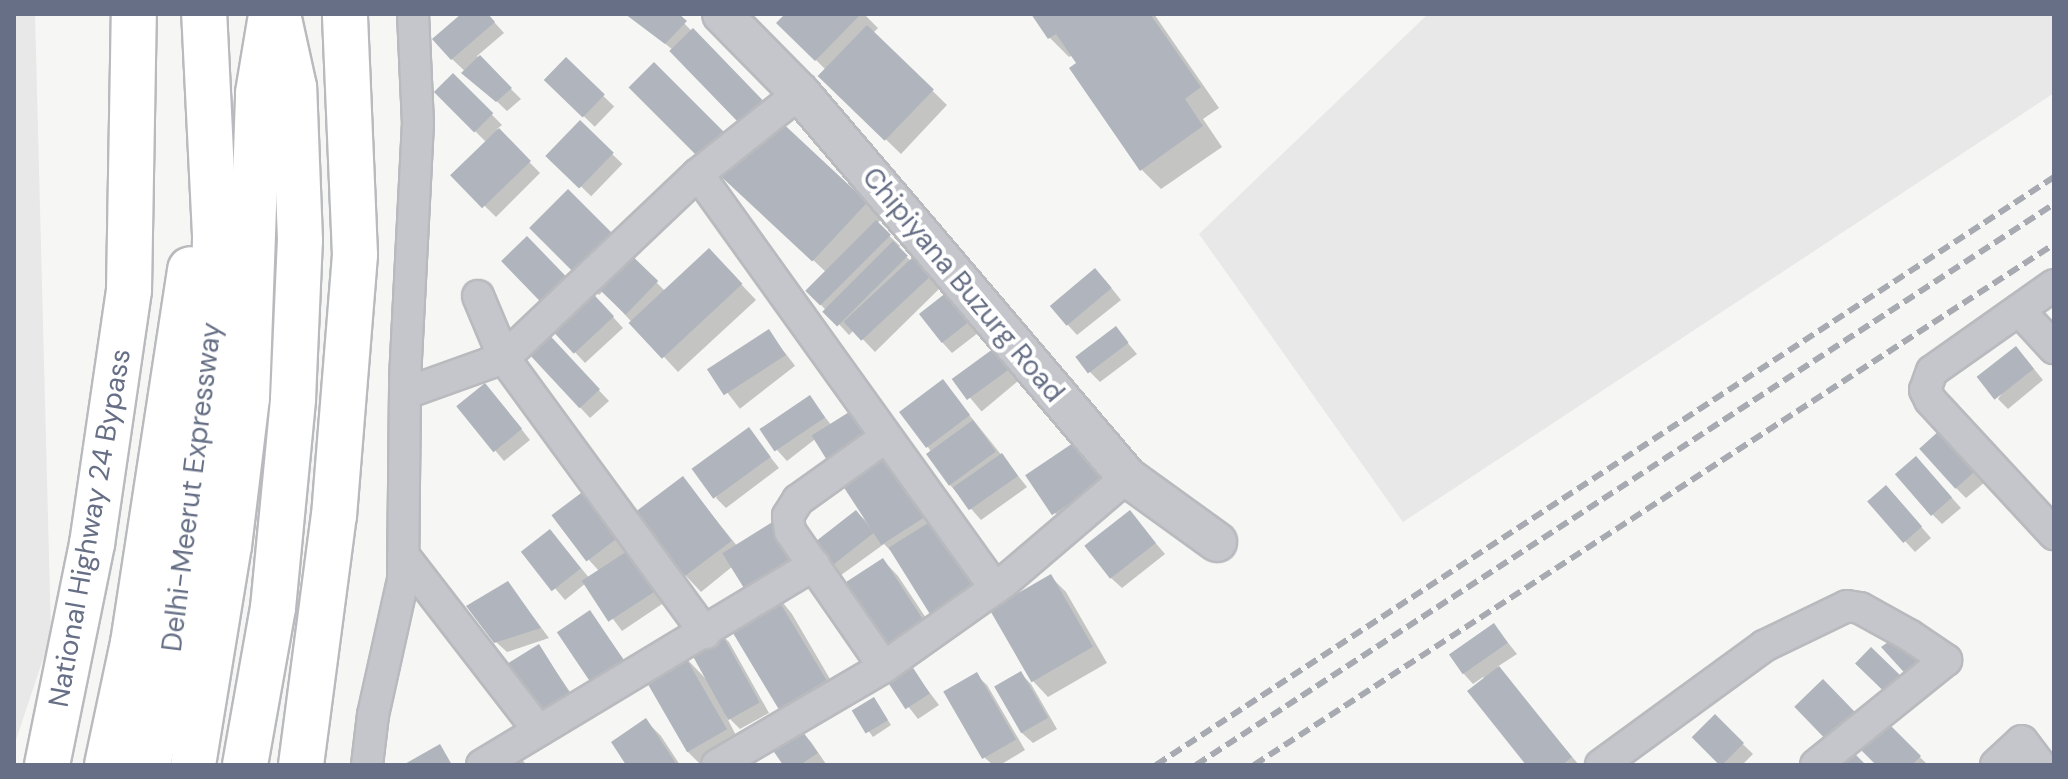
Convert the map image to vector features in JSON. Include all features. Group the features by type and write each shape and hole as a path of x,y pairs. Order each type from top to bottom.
{"highway":[{"name":"National Highway 24 Bypass","path":"47,765 92,544 129,290 134,14"},
{"path":"107,765 213,253 204,14"},
{"name":"Delhi-Meerut Expressway","path":"148,765 174,643 203,441 213,352 213,253 254,217 258,93 271,14"},
{"path":"245,765 273,608 286,480 299,226 294,87 278,14"},
{"path":"301,765 334,516 354,248 345,14"},
{"name":"Delhi-Meerut Expressway","path":"193,765 229,546 247,398 213,253"}],"street":[{"path":"367,765 373,715 398,615 403,555 406,393 418,124 413,14"},
{"name":"Chipiyana Buzurg Road","path":"722,14 800,93 1127,477 1217,542"},
{"path":"406,393 504,358 698,174 800,93"},
{"path":"698,174 995,588"},
{"path":"2054,285 1932,371 1925,390 1930,400 2054,534"},
{"path":"478,296 504,358 705,633"},
{"path":"2019,310 2054,348"},
{"path":"884,667 790,531 788,516 798,500 886,437"},
{"path":"717,765 884,667 995,588 1127,477"},
{"path":"403,555 539,731"},
{"path":"482,765 814,565"},
{"path":"1601,765 1764,646 1847,606 1860,608 1946,660 1816,765"},
{"path":"1996,765 2022,741 2040,765"}],"shaded area":[{"path":"14,14 35,14 51,635 14,746"},
{"path":"1428,14 2054,14 2054,93 1403,522 1199,234"}],"building":[{"path":"461,14 488,14 495,22 451,60 432,39"},
{"path":"625,14 679,14 687,21 665,44"},
{"path":"785,14 861,14 815,61 776,23"},
{"path":"1031,14 1150,14 1201,87 1185,99 1203,126 1140,171 1069,68 1076,63 1056,34 1048,39"},
{"path":"867,25 934,90 885,141 818,76"},
{"path":"693,28 762,100 739,123 669,51"},
{"path":"480,55 512,88 496,102 461,73"},
{"path":"566,57 605,95 583,118 544,80"},
{"path":"654,62 728,136 702,161 629,87"},
{"path":"453,73 493,113 474,132 434,92"},
{"path":"776,117 867,202 812,261 721,176"},
{"path":"580,120 614,153 579,189 545,156"},
{"path":"499,128 531,161 482,208 450,175"},
{"path":"568,189 621,242 582,281 529,228"},
{"path":"876,220 891,235 820,306 805,291"},
{"path":"527,236 571,282 546,307 501,261"},
{"path":"893,241 908,256 837,327 822,312"},
{"path":"623,247 658,281 626,315 590,281"},
{"path":"709,248 742,284 662,359 629,323"},
{"path":"913,257 931,276 861,341 844,322"},
{"path":"1095,268 1112,288 1067,326 1050,306"},
{"path":"584,284 614,316 574,354 544,322"},
{"path":"956,285 979,314 942,343 919,314"},
{"path":"1116,326 1129,343 1088,373 1075,357"},
{"path":"542,327 600,389 579,408 522,346"},
{"path":"769,329 786,355 724,395 707,369"},
{"path":"997,346 1012,367 967,400 952,379"},
{"path":"2016,346 2034,369 1994,400 1977,377"},
{"path":"943,379 970,415 926,448 899,412"},
{"path":"485,383 522,429 493,452 456,406"},
{"path":"810,395 825,417 775,451 759,429"},
{"path":"854,409 874,441 832,468 812,435"},
{"path":"973,420 996,452 949,486 926,454"},
{"path":"749,427 771,457 713,499 692,469"},
{"path":"1940,430 1976,470 1955,489 1919,449"},
{"path":"1079,439 1106,479 1052,515 1025,475"},
{"path":"890,450 931,513 881,545 841,482"},
{"path":"1002,453 1018,476 969,510 953,487"},
{"path":"1916,456 1952,498 1931,516 1895,474"},
{"path":"683,476 732,541 683,577 634,513"},
{"path":"1886,485 1922,527 1903,543 1867,501"},
{"path":"589,487 624,533 586,562 551,515"},
{"path":"856,510 874,533 827,569 810,546"},
{"path":"1130,510 1156,543 1110,579 1084,546"},
{"path":"936,518 978,585 930,615 889,548"},
{"path":"774,521 802,565 750,597 722,553"},
{"path":"550,529 581,568 552,591 521,552"},
{"path":"632,548 659,589 608,622 582,581"},
{"path":"883,558 928,627 882,657 837,588"},
{"path":"1051,574 1093,647 1032,682 990,610"},
{"path":"508,581 541,628 494,643 466,606"},
{"path":"776,596 826,680 778,709 728,625"},
{"path":"590,610 626,664 593,686 557,632"},
{"path":"1494,623 1508,643 1463,674 1449,655"},
{"path":"719,629 760,702 728,720 688,646"},
{"path":"1901,633 1932,661 1911,680 1881,647"},
{"path":"539,644 575,701 543,720 508,664"},
{"path":"1871,647 1907,682 1891,698 1855,664"},
{"path":"683,653 727,729 687,752 643,676"},
{"path":"908,660 930,694 905,709 884,676"},
{"path":"1499,666 1572,757 1562,765 1526,765 1467,691"},
{"path":"1021,671 1048,718 1021,733 994,686"},
{"path":"977,672 1016,740 982,759 943,692"},
{"path":"1823,679 1861,719 1832,746 1794,707"},
{"path":"874,697 888,720 866,734 852,710"},
{"path":"1715,714 1744,743 1719,765 1692,737"},
{"path":"646,718 677,765 626,765 611,742"},
{"path":"1883,718 1921,756 1912,765 1876,765 1856,745"},
{"path":"801,729 818,753 800,765 783,765 772,749"},
{"path":"440,744 452,765 403,765"},
{"path":"1853,752 1866,765 1840,765"}],"railway":[{"path":"1156,765 2054,177"},
{"path":"1196,765 2054,204"},
{"path":"1254,765 2054,244"}]}
